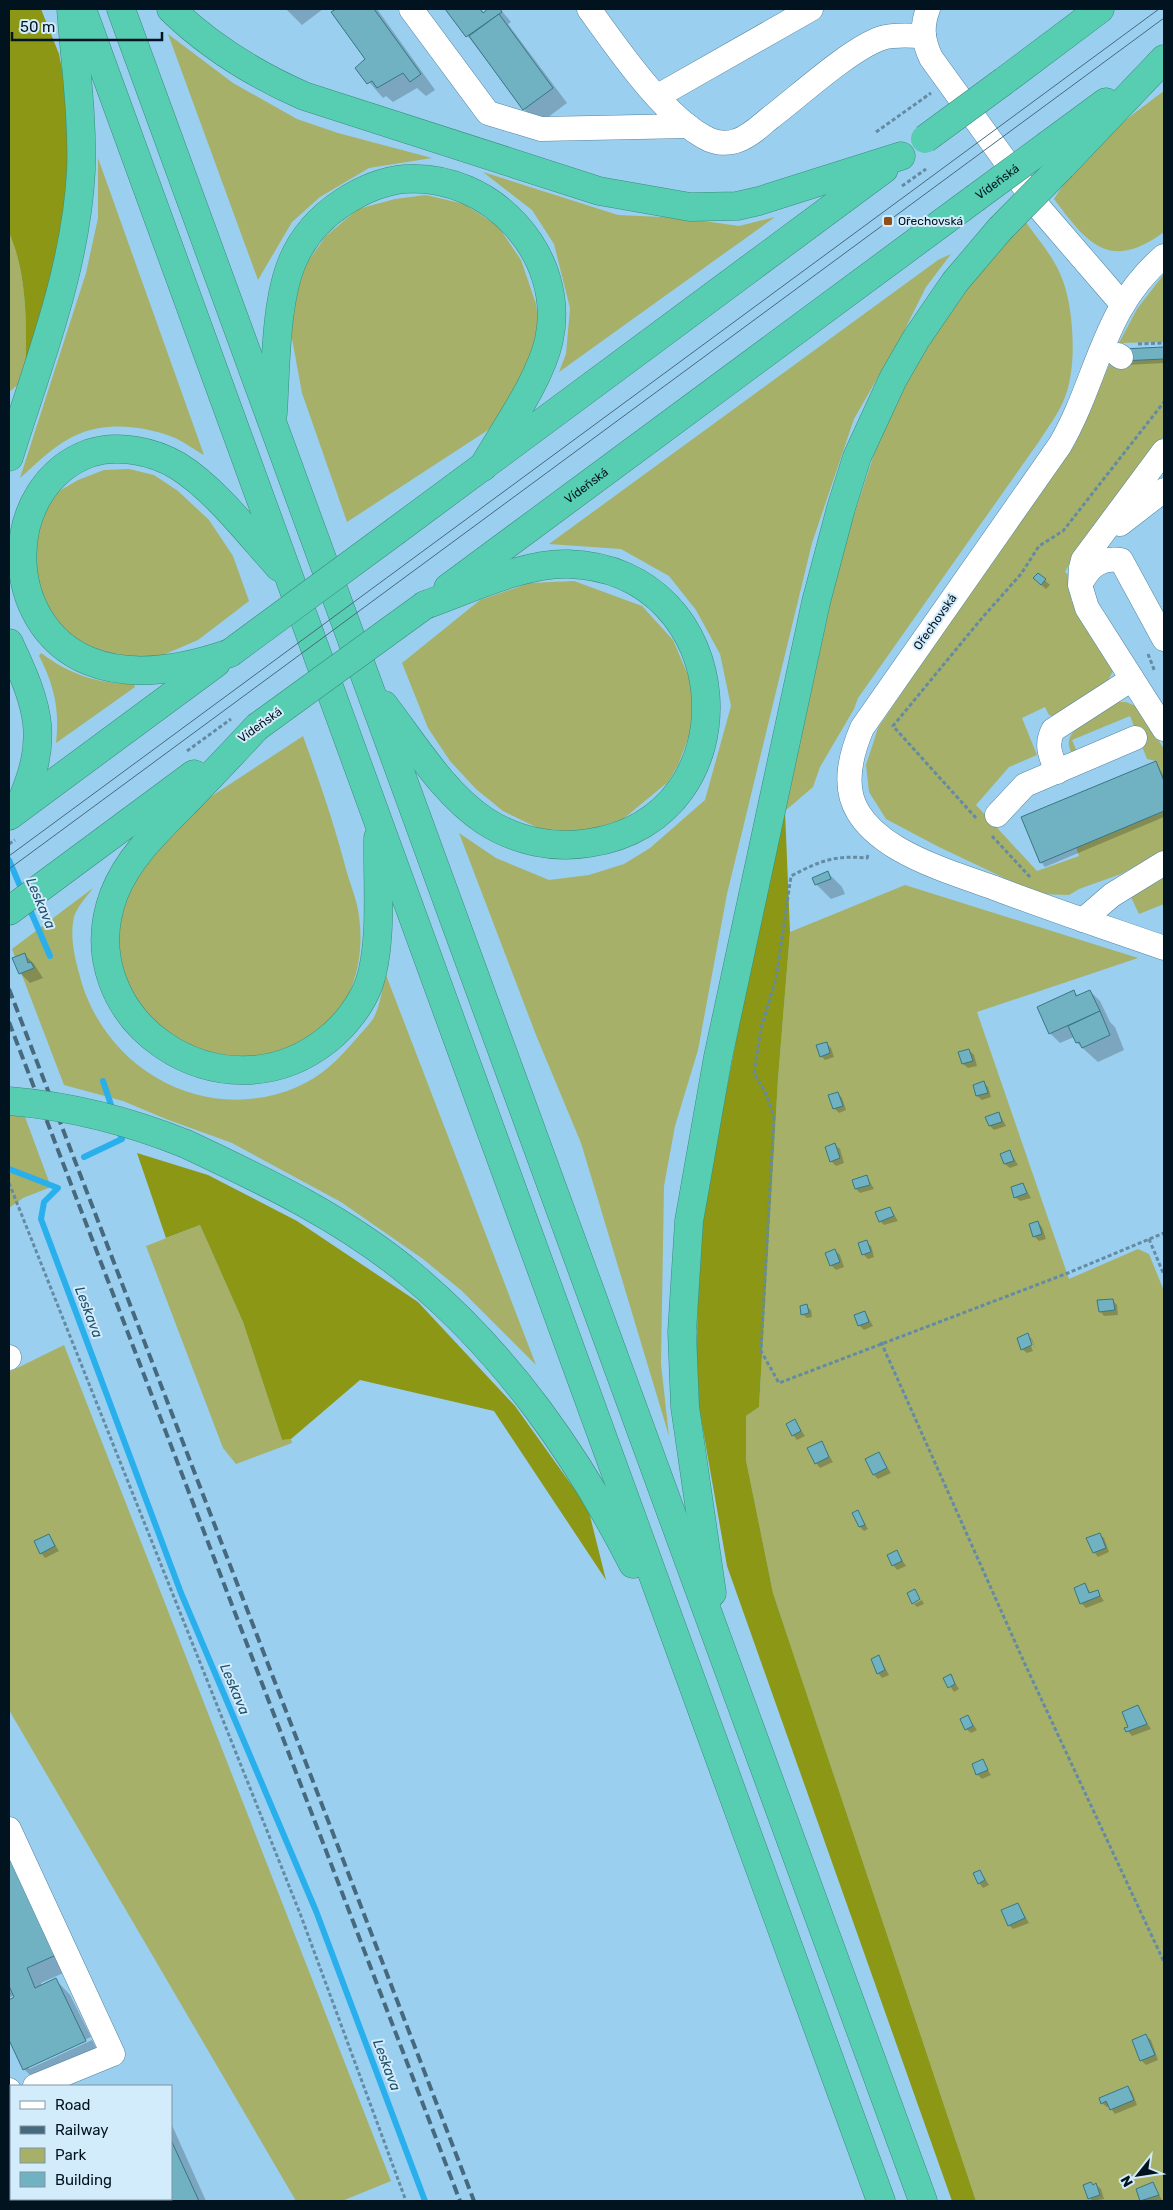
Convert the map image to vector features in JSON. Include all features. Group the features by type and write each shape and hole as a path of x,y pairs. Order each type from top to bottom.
{"highway":[{"path":"9,457 62,284 79,195 81,127 71,9"},
{"path":"82,9 881,2201"},
{"path":"120,9 923,2201"},
{"path":"170,9 226,54 268,79 304,96 599,191 690,207 737,206 759,201 901,156"},
{"path":"13,812 483,467 1100,9"},
{"path":"721,1652 685,1407 682,1332 688,1221 718,1057 816,602 841,508 857,457 885,394 916,339 955,282 1000,229 1056,155 1164,59"},
{"name":"Vídeňská","path":"9,911 974,199 1056,155"},
{"path":"272,421 283,293 293,260 311,231 336,207 377,186 404,180 448,184 477,195 515,223 534,248 547,278 550,292 551,323 544,357 535,377 483,467"},
{"path":"230,653 184,666 138,669 114,667 89,661 60,643 37,616 23,586 20,569 20,535 24,519 40,488 64,465 95,452 112,449 148,453 178,466 192,476 287,575"},
{"path":"368,684 446,785 460,800 484,820 504,832 521,838 560,845 578,845 618,836 654,816 682,786 702,743 707,709 706,688 702,668 688,634 668,607 642,586 609,570 592,566 551,564 513,574 425,605"},
{"path":"9,643 29,685 37,716 36,752 32,772 13,812"},
{"path":"258,727 153,836 135,857 115,893 108,922 108,960 113,978 125,1002 141,1027 152,1036 193,1061 217,1069 240,1071 263,1070 288,1063 319,1046 332,1036 349,1018 362,999 373,969 376,950 378,822"},
{"path":"9,1101 93,1114 156,1132 186,1144 294,1197 376,1248 413,1276 482,1340 536,1404 617,1532 686,1666"}],"street":[{"path":"411,9 488,112 541,130 688,126"},
{"path":"589,9 611,40 658,96 688,126 710,140 723,143 747,136 830,71 873,42 893,36 924,36"},
{"path":"658,96 811,9"},
{"path":"928,9 924,21 924,36 931,58 1041,210 1122,304"},
{"name":"Ořechovská","path":"1164,256 1151,267 1122,304 1107,331 1080,409 1060,445 888,688 860,735 854,747 849,790 858,811 879,835 898,848 931,864 1164,948"},
{"path":"1164,451 1093,546 1080,568 1080,585 1087,608 1164,729"},
{"path":"1093,546 1164,490"},
{"path":"1080,585 1086,574 1099,562 1121,560 1137,567 1143,573 1164,608"},
{"path":"1121,560 1164,639"},
{"path":"1057,772 1048,750 1048,740 1052,730 1132,679"},
{"path":"997,815 1025,785 1134,738"},
{"path":"1083,920 1112,895 1164,863"},
{"path":"9,1829 113,2054 37,2085"},
{"path":"9,2090 10,2096"}],"path":[{"path":"876,132 935,90"},
{"path":"1122,353 1164,343"},
{"path":"897,723 982,618 1021,574 1039,546 1063,531 1164,402"},
{"path":"879,835 867,858 852,856 820,861 791,876 776,979 761,1028 754,1073 766,1094 774,1116 761,1351 780,1383 881,1342 1068,1273 1164,1233"},
{"path":"9,1183 61,1319 301,1916 406,2201"},
{"path":"1150,1239 1164,1275"},
{"path":"881,1342 1024,1662 1164,1962"}],"green space":[{"path":"9,9 41,9 59,54 69,104 73,146 65,226 25,379 26,323 23,285 20,267 9,233"},
{"path":"168,34 233,83 297,119 338,133 432,158 369,168 320,197 292,222 258,280"},
{"path":"1164,91 1164,232 1145,244 1128,250 1114,251 1101,247 1089,240 1078,229 1054,199 1065,182 1103,139"},
{"path":"98,158 204,455 179,440 148,430 125,427 101,428 79,434 63,442 20,478 86,273 98,218"},
{"path":"483,172 618,215 683,218 739,226 775,217 559,372 566,354 570,308 554,244 532,210"},
{"path":"426,195 464,204 498,226 521,260 536,304 540,336 510,402 488,430 347,522 302,393 290,328 293,282 326,236 358,209 395,199"},
{"path":"1024,220 1056,264 1067,293 1072,323 1073,355 1069,385 1063,403 1040,440 858,698 854,709 820,767 813,787 785,811 826,600 884,424 915,363 986,259"},
{"path":"9,233 20,267 23,285 26,343 25,379 9,392"},
{"path":"951,254 926,287 902,335 854,419 812,543 727,894 698,1050 675,1126 664,1186 661,1364 669,1436 581,1143 536,1035 459,833 496,858 549,880 589,875 624,864 650,848 705,800 731,706 720,654 696,610 669,576 621,549 549,544 938,260"},
{"path":"1164,274 1164,342 1119,343 1137,309"},
{"path":"1164,359 1164,436 1077,550 1065,572 1069,575 1071,600 1113,671 1105,686 1055,717 1049,715 1045,707 1022,718 1037,755 1009,767 976,805 1037,871 1079,856 1076,847 1164,811 1164,850 1121,874 1079,889 1069,895 1038,894 939,847 886,819 869,792 866,765 878,728 993,558 1074,446 1111,361"},
{"path":"129,469 154,475 178,491 209,520 233,556 249,601 198,640 163,655 130,661 73,647 27,573 29,543 54,494 78,480 104,470"},
{"path":"574,581 642,606 673,640 694,689 692,728 678,765 668,782 623,819 596,828 567,832 540,829 503,811 476,789 450,761 428,728 402,663 480,600 530,583"},
{"path":"41,653 73,672 96,680 134,684 135,687 56,743 57,720 55,698 49,677 39,656"},
{"path":"1117,702 1126,702 1138,707 1164,749 1164,781 1156,761 1147,759 1130,716 1072,740 1078,754 1073,755 1069,746 1070,738 1075,730 1091,717"},
{"path":"303,736 331,818 357,904 360,953 351,989 343,1005 319,1033 288,1050 239,1067 161,1036 125,988 114,924 133,875 192,809"},
{"path":"785,811 790,932 778,1079 759,1407 746,1416 746,1460 773,1593 976,2201 952,2201 727,1566 696,1390 699,1231 755,943"},
{"path":"1164,878 1164,904 1139,914 1131,897"},
{"path":"905,885 1138,958 977,1012 1069,1279 1138,1249 1149,1254 1164,1291 1164,2201 976,2201 773,1593 746,1460 746,1416 759,1407 778,1079 790,932"},
{"path":"93,888 75,913 72,934 82,984 96,1016 115,1043 139,1066 167,1084 198,1095 230,1100 263,1097 297,1087 314,1078 337,1060 373,1019 386,975 536,1365 462,1291 423,1259 341,1202 232,1143 123,1101 64,1085 12,949"},
{"path":"9,1115 25,1117 51,1187 23,1198 9,1208"},
{"path":"137,1153 208,1175 297,1221 418,1302 515,1406 588,1508 606,1580 494,1411 360,1380 291,1439 282,1440 243,1322 200,1225 166,1238"},
{"path":"200,1225 243,1322 282,1440 291,1439 292,1443 236,1464 223,1448 146,1246"},
{"path":"64,1345 391,2181 342,2201 296,2201 9,1710 9,1372"}],"building":[{"path":"336,9 374,9 421,74 410,82 403,73 377,88 372,81 367,84 355,68 365,59 331,12"},
{"path":"445,9 480,9 483,13 488,9 500,9 502,12 466,37"},
{"path":"499,14 553,88 523,110 469,36"},
{"path":"1164,347 1164,359 1121,361 1122,349"},
{"path":"1038,573 1046,579 1041,585 1033,578"},
{"path":"1156,761 1164,781 1164,811 1040,863 1021,817"},
{"path":"828,871 831,879 815,885 812,878"},
{"path":"25,953 28,963 31,962 34,968 19,974 12,958"},
{"path":"1074,990 1076,996 1090,990 1100,1011 1049,1034 1037,1007"},
{"path":"1100,1011 1110,1035 1082,1048 1079,1042 1076,1043 1068,1026"},
{"path":"827,1042 830,1053 820,1057 816,1045"},
{"path":"969,1049 973,1061 962,1064 958,1052"},
{"path":"984,1081 988,1093 976,1096 973,1085"},
{"path":"838,1092 843,1106 833,1109 828,1095"},
{"path":"999,1112 1002,1122 989,1126 985,1117"},
{"path":"835,1143 840,1158 830,1162 825,1147"},
{"path":"1010,1150 1014,1161 1004,1164 1000,1154"},
{"path":"867,1175 870,1185 855,1189 852,1180"},
{"path":"1023,1183 1027,1193 1014,1198 1011,1187"},
{"path":"890,1207 894,1216 879,1222 875,1212"},
{"path":"1038,1221 1042,1234 1033,1237 1029,1224"},
{"path":"867,1240 871,1252 862,1255 858,1243"},
{"path":"835,1249 840,1262 830,1266 825,1253"},
{"path":"1113,1299 1115,1310 1099,1312 1097,1300"},
{"path":"807,1304 809,1313 801,1315 800,1306"},
{"path":"865,1311 869,1322 858,1326 854,1315"},
{"path":"1028,1333 1032,1345 1021,1350 1017,1338"},
{"path":"795,1419 801,1431 792,1436 786,1424"},
{"path":"822,1441 829,1457 815,1464 807,1448"},
{"path":"879,1452 887,1468 873,1475 865,1459"},
{"path":"858,1510 865,1525 859,1527 852,1513"},
{"path":"1100,1533 1106,1548 1093,1553 1086,1538"},
{"path":"49,1534 55,1546 40,1554 34,1541"},
{"path":"897,1550 902,1561 892,1566 887,1555"},
{"path":"1085,1583 1089,1593 1098,1590 1100,1596 1080,1604 1074,1588"},
{"path":"915,1589 920,1599 912,1604 907,1593"},
{"path":"879,1655 885,1670 877,1674 871,1659"},
{"path":"951,1674 955,1684 948,1688 943,1678"},
{"path":"1138,1705 1147,1724 1126,1732 1124,1728 1128,1727 1122,1712"},
{"path":"968,1715 973,1726 965,1730 960,1719"},
{"path":"983,1759 988,1770 976,1775 972,1764"},
{"path":"9,1853 56,1955 27,1968 35,1988 56,1978 86,2041 23,2070 9,2040 9,2000 14,1997 9,1986"},
{"path":"980,1870 985,1880 978,1884 973,1873"},
{"path":"1018,1903 1025,1918 1008,1926 1001,1910"},
{"path":"1146,2034 1155,2055 1140,2061 1132,2040"},
{"path":"1128,2086 1134,2100 1110,2110 1106,2101 1101,2104 1099,2098"},
{"path":"172,2142 199,2201 159,2201 172,2200"},
{"path":"1091,2182 1093,2185 1096,2183 1100,2195 1088,2199 1083,2185"},
{"path":"1153,2182 1159,2195 1140,2201 1136,2189"},
{"path":"92,2200 136,2201 93,2201"}],"waterway":[{"name":"Leskava","path":"9,860 23,893"},
{"name":"Leskava","path":"28,905 50,956"},
{"name":"Leskava","path":"103,1081 113,1111"},
{"name":"Leskava","path":"84,1157 122,1139 118,1128"},
{"name":"Leskava","path":"9,1169 58,1188 44,1202 41,1219 181,1593 316,1911 425,2201"}],"tram line":[{"path":"9,856 1159,9"},
{"path":"9,869 1164,18"}],"railway":[{"path":"9,989 474,2201"},
{"path":"9,1022 460,2201"}],"place":[{"name":"Ořechovská","path":"888,221"}]}
